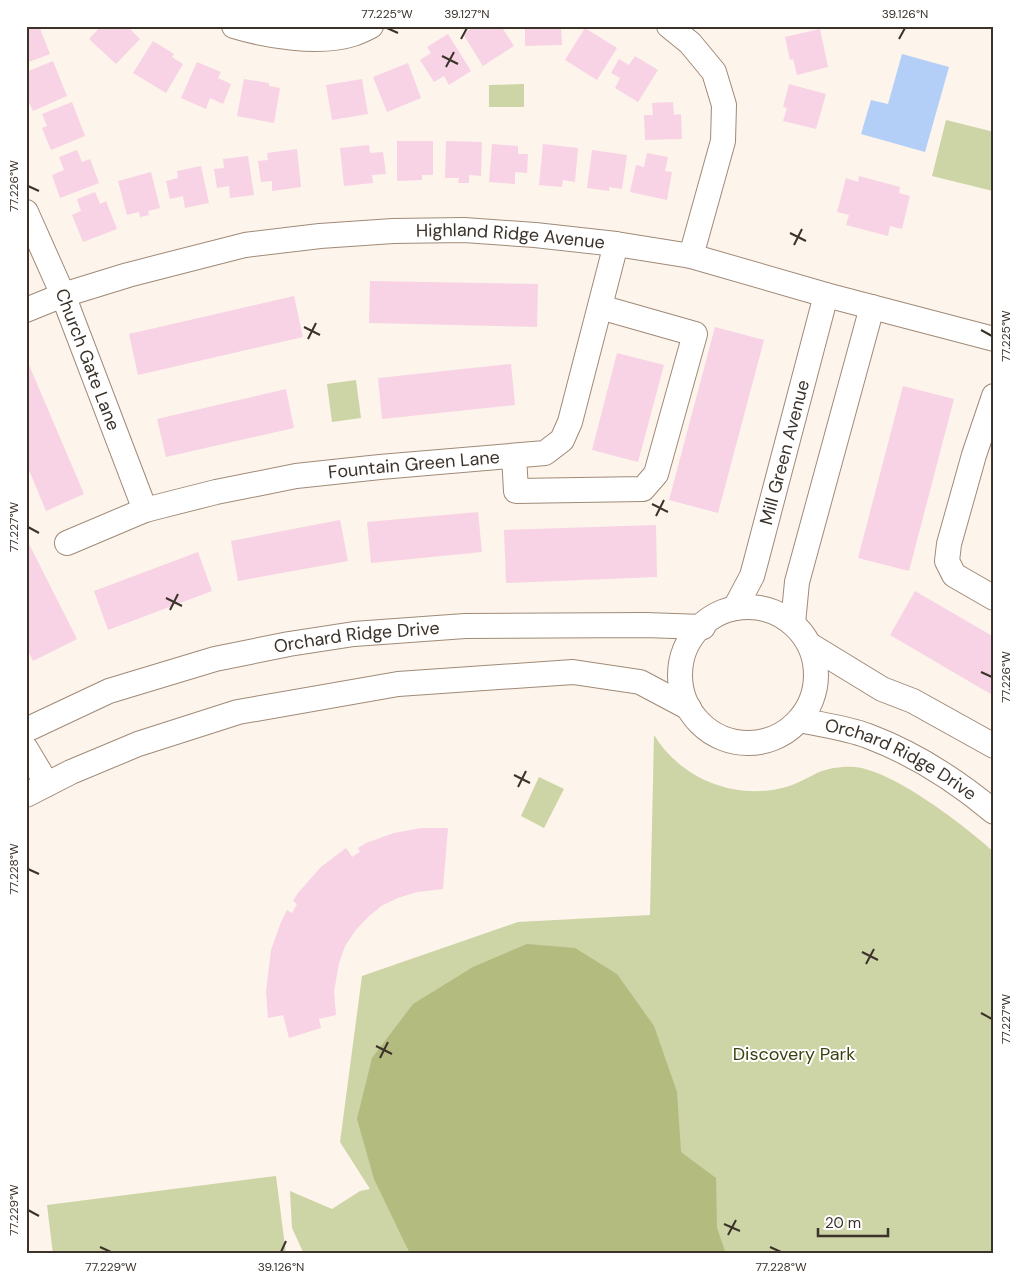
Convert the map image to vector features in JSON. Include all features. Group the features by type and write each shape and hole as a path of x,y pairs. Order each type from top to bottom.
{"street":[{"path":"234,26 254,32 312,40 352,35 371,26"},
{"path":"668,26 690,43 714,72 724,105 722,141 691,256"},
{"name":"Church Gate Lane","path":"26,212 63,295 145,510"},
{"name":"Highland Ridge Avenue","path":"26,310 63,295 246,245 320,236 393,231 464,230 535,235 616,244 691,256 826,295 994,339"},
{"name":"Fountain Green Lane","path":"67,543 145,510 216,492 296,476 545,453 562,440 570,422 616,244"},
{"name":"Mill Green Avenue","path":"735,608 752,576 826,295"},
{"path":"514,456 516,491 643,489 656,474 695,334 600,307"},
{"path":"793,623 797,582 872,307"},
{"path":"994,396 971,464 948,544 947,561 954,575 994,598"},
{"path":"746,606 765,608 787,618 793,623 800,629 810,645 817,668 814,696 800,720 787,732 769,740 751,743 720,737 703,726 694,716 684,698 680,681 681,663 690,640 711,617 728,610 746,606"},
{"name":"Orchard Ridge Drive","path":"26,730 109,691 215,659 345,636 465,626 645,625 703,627"},
{"path":"810,645 882,689 913,701 994,746"},
{"path":"26,749 37,789 138,744 238,712 398,684 573,672 640,682 690,708"},
{"name":"Orchard Ridge Drive","path":"800,720 867,736 907,754 966,789 994,812"}],"green space":[{"path":"524,84 524,107 489,107 489,85"},
{"path":"946,120 994,132 993,191 932,176"},
{"path":"356,380 361,418 332,422 327,384"},
{"name":"Discovery Park","path":"654,735 679,764 711,783 729,788 767,791 798,783 821,771 836,768 855,767 871,771 889,778 928,801 994,852 994,1254 413,1254 405,1243 410,1254 304,1254 292,1228 290,1191 332,1209 360,1191 370,1189 340,1142 362,976 518,922 650,915"},
{"path":"539,777 564,789 544,828 521,816"},
{"path":"527,944 575,948 617,974 654,1026 677,1092 681,1152 716,1178 717,1228 726,1254 410,1254 374,1179 357,1119 372,1058 413,1004 473,967"},
{"path":"276,1176 286,1254 53,1254 47,1205"}],"water":[{"path":"902,54 949,67 925,152 861,134 871,100 888,104"}],"building":[{"path":"26,26 39,26 50,54 26,63"},
{"path":"101,26 127,26 140,39 116,64 89,39"},
{"path":"475,26 501,26 514,46 483,66 463,34"},
{"path":"525,26 561,26 562,45 525,46"},
{"path":"585,28 617,48 597,80 565,60"},
{"path":"820,29 828,67 797,75 793,59 790,60 785,37"},
{"path":"448,34 471,71 449,85 444,76 434,82 420,60 431,53 427,47"},
{"path":"153,41 174,54 172,57 183,64 166,93 133,73"},
{"path":"635,56 658,70 638,102 615,88 620,78 611,73 619,59 629,65"},
{"path":"53,61 67,96 33,111 28,100 26,101 26,72"},
{"path":"197,62 221,72 218,78 231,84 223,104 210,98 206,109 181,98"},
{"path":"408,63 421,98 387,112 373,77"},
{"path":"244,79 269,83 269,86 280,88 274,123 237,116"},
{"path":"362,79 368,114 332,120 326,85"},
{"path":"789,84 826,94 816,129 783,121 787,108 783,107"},
{"path":"72,102 85,136 51,150 42,128 47,126 42,114"},
{"path":"673,102 674,115 681,114 682,139 645,140 644,115 653,115 652,103"},
{"path":"397,141 433,141 433,175 422,175 422,180 397,181"},
{"path":"446,141 482,142 481,176 469,175 469,183 458,183 459,178 445,178"},
{"path":"492,144 518,146 518,154 528,154 527,173 515,172 515,184 489,182"},
{"path":"543,144 578,148 575,182 563,180 562,187 539,185"},
{"path":"369,145 370,153 383,152 386,174 372,175 373,183 344,186 340,148"},
{"path":"297,149 301,187 272,191 272,181 261,182 258,161 268,160 267,153"},
{"path":"77,150 82,162 90,159 99,183 60,198 52,175 64,170 59,157"},
{"path":"592,150 627,155 622,189 609,187 609,191 587,188"},
{"path":"647,153 668,157 665,171 672,172 667,200 630,192 636,165 644,167"},
{"path":"248,156 254,195 230,198 229,186 217,188 214,169 224,168 223,159"},
{"path":"201,166 209,203 185,208 183,196 170,199 166,181 178,178 177,171"},
{"path":"151,172 160,208 148,211 149,215 140,217 139,212 127,215 118,181"},
{"path":"859,176 900,187 899,193 910,196 902,229 890,226 888,236 846,225 849,215 837,212 846,178 858,182"},
{"path":"95,192 100,204 106,201 117,229 83,242 72,215 81,211 77,199"},
{"path":"370,281 538,284 537,327 369,323"},
{"path":"294,296 303,337 138,375 129,334"},
{"path":"715,327 764,340 718,513 669,500"},
{"path":"617,353 664,365 638,462 592,450"},
{"path":"26,358 84,494 46,511 26,463"},
{"path":"511,364 515,405 382,419 378,378"},
{"path":"903,386 954,399 909,571 858,558"},
{"path":"286,389 294,428 166,457 157,419"},
{"path":"478,512 482,552 371,563 367,522"},
{"path":"340,520 348,561 238,581 231,541"},
{"path":"656,525 657,577 506,583 504,530"},
{"path":"26,538 77,639 33,661 26,647"},
{"path":"198,552 212,591 108,630 94,591"},
{"path":"915,591 994,637 994,696 890,635"},
{"path":"421,828 448,828 443,889 417,892 398,898 381,906 367,918 345,946 339,963 334,992 336,1015 319,1019 321,1028 289,1038 283,1015 268,1018 266,992 271,950 287,910 292,913 297,904 293,901 298,893 321,867 346,848 352,857 360,852 358,848 366,843 394,833"}]}
